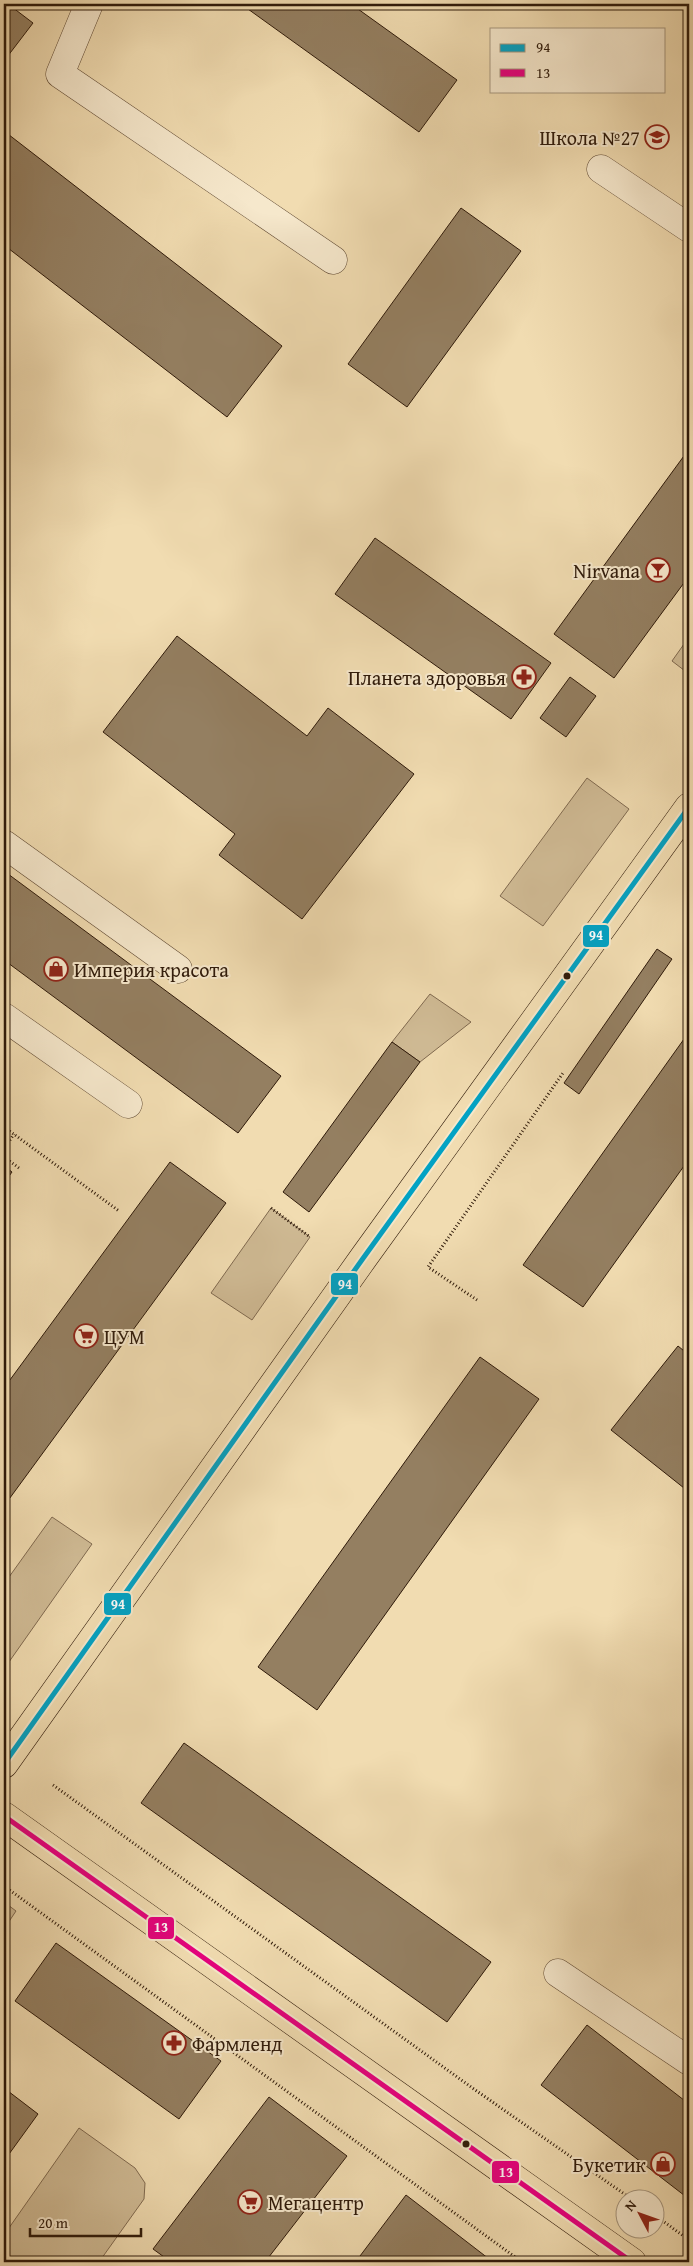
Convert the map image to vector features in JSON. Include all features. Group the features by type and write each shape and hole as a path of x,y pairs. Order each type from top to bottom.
{"main road":[{"path":"4,1764 364,1257 689,807"},
{"path":"4,1816 632,2262"}],"lane":[{"path":"89,4 60,74 334,260"},
{"path":"601,168 689,228"},
{"path":"4,844 178,969"},
{"path":"4,1017 128,1104"},
{"path":"558,1973 689,2062"}],"path":[{"path":"477,1300 428,1267 563,1073"},
{"path":"4,1127 119,1211"},
{"path":"4,1149 14,1134"},
{"path":"4,1157 19,1168"},
{"path":"271,1208 310,1237"},
{"path":"53,1785 463,2081 616,2188"},
{"path":"4,1886 522,2262"},
{"path":"666,2223 689,2240"}],"shaded area":[{"path":"689,637 689,674 672,661"},
{"path":"587,778 629,809 543,926 500,896"},
{"path":"430,994 471,1022 420,1062 392,1042"},
{"path":"271,1208 310,1237 252,1320 211,1293"},
{"path":"52,1517 92,1544 4,1669 4,1584"},
{"path":"4,1902 16,1911 4,1929"},
{"path":"79,2128 135,2168 145,2183 144,2199 99,2262 4,2262 4,2235"}],"building":[{"path":"4,4 8,4 33,23 4,61"},
{"path":"241,4 351,4 457,80 419,132"},
{"path":"4,131 282,346 227,417 4,245"},
{"path":"461,208 521,251 407,407 348,364"},
{"path":"689,449 689,576 614,678 554,634"},
{"path":"375,538 551,663 511,719 335,594"},
{"path":"177,636 307,736 328,708 414,774 302,919 219,855 235,834 103,732"},
{"path":"570,677 596,696 566,737 540,718"},
{"path":"4,871 281,1076 238,1133 4,960"},
{"path":"657,949 672,959 579,1094 564,1083"},
{"path":"689,1032 689,1159 583,1307 523,1265"},
{"path":"392,1042 420,1062 309,1212 283,1192"},
{"path":"170,1162 226,1203 4,1506 4,1388"},
{"path":"4,1166 12,1172 4,1183"},
{"path":"678,1346 689,1355 689,1492 611,1430"},
{"path":"480,1357 539,1399 317,1710 258,1667"},
{"path":"184,1743 491,1962 447,2022 141,1803"},
{"path":"56,1943 221,2061 179,2119 15,2001"},
{"path":"587,2025 689,2104 689,2199 541,2085"},
{"path":"4,2088 38,2114 4,2161"},
{"name":"Мегацентр","path":"269,2097 347,2156 265,2262 171,2262 153,2249"},
{"path":"406,2195 493,2262 368,2262 360,2256"}],"transit line":[{"name":"94","path":"4,1764 364,1257 689,807"},
{"name":"13","path":"4,1816 632,2262"}],"place":[{"name":"Школа №27","path":"657,137"},
{"name":"Nirvana","path":"658,570"},
{"name":"Планета здоровья","path":"524,677"},
{"name":"Империя красота","path":"56,969"},
{"name":"ЦУМ","path":"86,1336"},
{"name":"Фармленд","path":"174,2043"},
{"name":"Букетик","path":"663,2164"},
{"name":"Мегацентр","path":"250,2202"}]}
